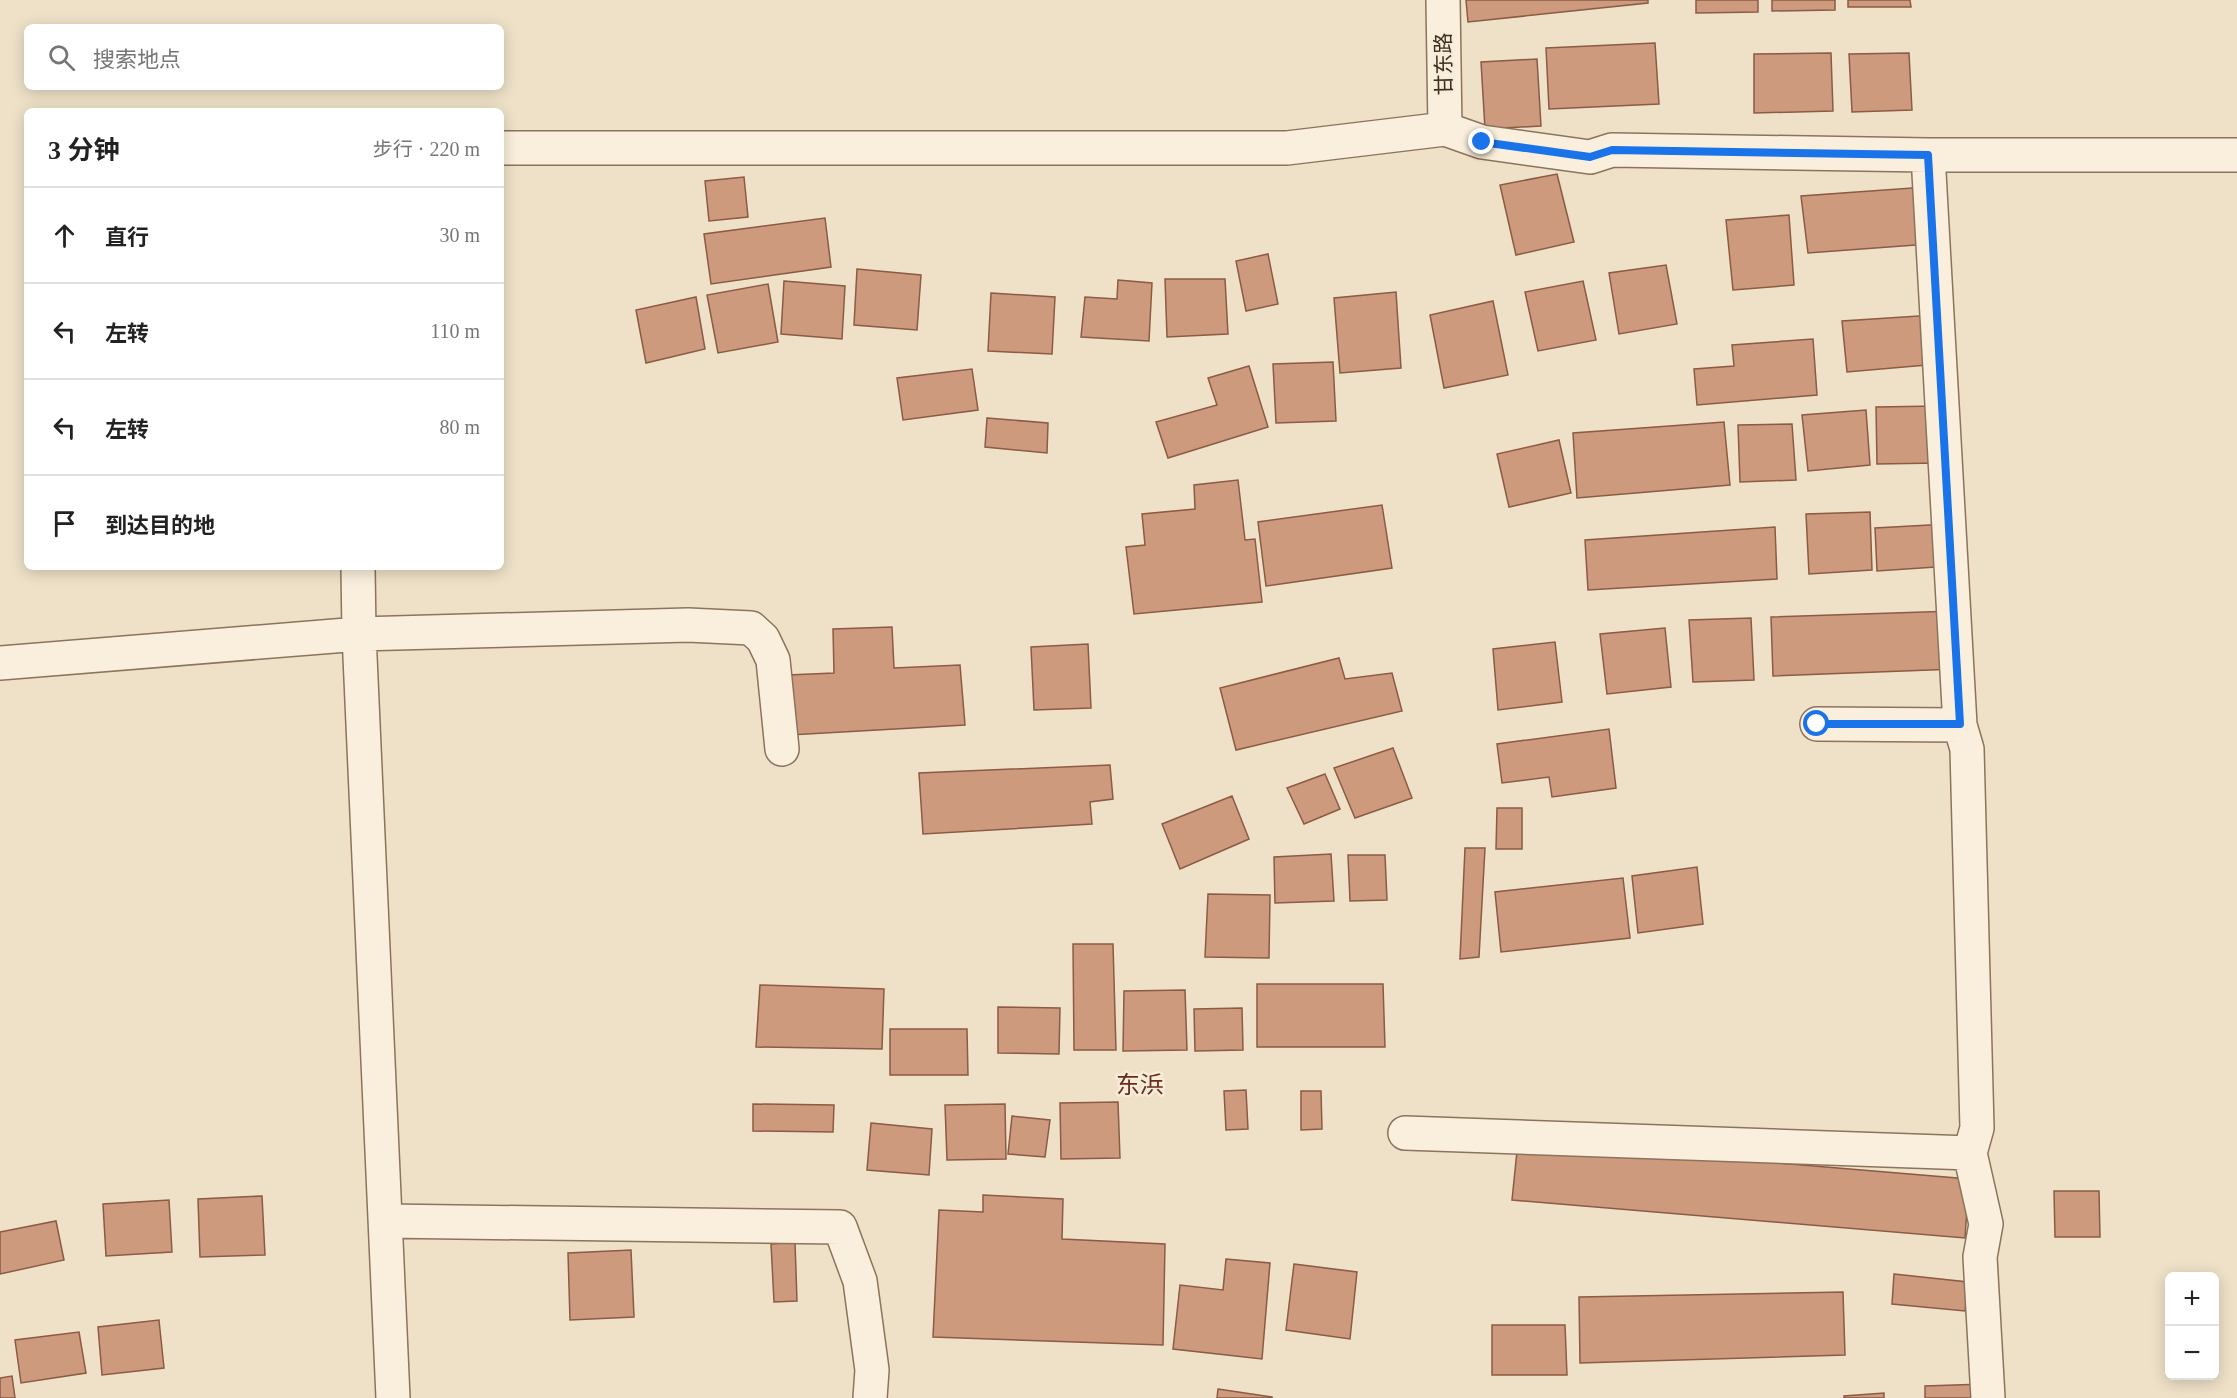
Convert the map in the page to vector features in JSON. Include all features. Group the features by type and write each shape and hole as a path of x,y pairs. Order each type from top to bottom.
{"street":[{"name":"甘东路","path":"1443,0 1445,129"},
{"path":"504,148 1287,148 1445,129 1482,142 1590,157 1612,150 1928,155 2237,155"},
{"path":"1928,155 1960,724 1967,749 1977,1128 1970,1154 1986,1224 1980,1257 1988,1398"},
{"path":"358,570 393,1398"},
{"path":"0,663 359,634 676,625 751,628 763,639 773,660 782,750"},
{"path":"1817,724 1960,724"},
{"path":"1405,1132 1970,1154"},
{"path":"386,1221 840,1227 860,1281 872,1370 870,1398"}],"building":[{"path":"1466,0 1648,0 1648,3 1468,22"},
{"path":"1696,0 1758,0 1758,12 1696,13"},
{"path":"1772,0 1835,0 1835,10 1772,11"},
{"path":"1848,0 1910,0 1911,7 1848,7"},
{"path":"1655,43 1659,104 1549,109 1546,48"},
{"path":"1831,53 1833,111 1754,113 1754,54"},
{"path":"1909,53 1912,110 1852,112 1849,54"},
{"path":"1537,59 1541,126 1485,129 1481,62"},
{"path":"1557,174 1574,242 1516,255 1500,185"},
{"path":"744,177 748,217 709,221 705,181"},
{"path":"1926,187 1929,244 1808,253 1801,196"},
{"path":"1789,215 1794,285 1733,290 1726,220"},
{"path":"825,218 831,267 711,284 704,234"},
{"path":"1268,254 1278,304 1246,311 1236,261"},
{"path":"1666,265 1677,324 1619,334 1609,273"},
{"path":"857,269 921,275 917,330 854,325"},
{"path":"1165,279 1225,279 1228,334 1167,337"},
{"path":"1118,280 1152,283 1149,341 1081,337 1085,297 1117,299"},
{"path":"784,281 845,286 842,339 781,334"},
{"path":"1583,281 1596,340 1538,351 1525,292"},
{"path":"768,284 778,342 718,353 707,295"},
{"path":"1396,292 1401,368 1340,373 1334,298"},
{"path":"991,293 1055,297 1052,354 988,351"},
{"path":"696,297 705,349 646,363 636,310"},
{"path":"1493,301 1508,375 1444,388 1430,315"},
{"path":"1934,315 1938,364 1847,372 1842,321"},
{"path":"1813,339 1817,395 1697,405 1694,369 1734,366 1732,345"},
{"path":"1333,362 1336,421 1276,423 1273,364"},
{"path":"1249,366 1268,427 1168,458 1156,422 1217,405 1208,378"},
{"path":"972,369 978,410 903,420 897,378"},
{"path":"1937,406 1939,463 1877,464 1876,407"},
{"path":"1866,410 1870,465 1808,471 1802,415"},
{"path":"987,418 1048,423 1047,453 985,447"},
{"path":"1724,422 1730,485 1577,498 1573,433"},
{"path":"1792,424 1796,480 1740,482 1738,425"},
{"path":"1559,440 1571,493 1509,507 1497,454"},
{"path":"1238,480 1245,540 1255,539 1262,602 1134,614 1126,547 1145,545 1142,514 1195,509 1194,485"},
{"path":"1382,505 1392,568 1266,586 1258,522"},
{"path":"1870,512 1872,570 1809,574 1806,514"},
{"path":"1947,524 1950,566 1877,571 1875,528"},
{"path":"1775,527 1777,579 1588,590 1585,540"},
{"path":"1954,611 1956,669 1773,676 1771,617"},
{"path":"1751,618 1754,680 1693,682 1689,620"},
{"path":"892,627 894,668 960,665 965,725 790,735 788,675 834,673 833,629"},
{"path":"1665,628 1671,687 1607,694 1600,634"},
{"path":"1555,642 1562,702 1498,710 1493,649"},
{"path":"1088,644 1091,708 1034,710 1031,647"},
{"path":"1339,658 1345,679 1392,673 1402,711 1236,750 1220,688"},
{"path":"1609,729 1616,788 1552,797 1549,777 1502,783 1497,744"},
{"path":"1393,748 1412,798 1355,818 1334,768"},
{"path":"1110,765 1113,799 1090,802 1092,824 923,834 919,773"},
{"path":"1325,774 1340,809 1304,824 1287,788"},
{"path":"1232,796 1249,839 1180,869 1162,824"},
{"path":"1497,808 1522,808 1522,849 1496,849"},
{"path":"1465,848 1485,848 1479,957 1460,959"},
{"path":"1331,854 1334,901 1275,903 1274,857"},
{"path":"1348,855 1385,855 1387,900 1350,901"},
{"path":"1697,867 1703,924 1638,933 1632,876"},
{"path":"1623,878 1630,938 1501,952 1495,892"},
{"path":"1208,894 1270,895 1269,958 1205,957"},
{"path":"1073,944 1113,944 1116,1050 1074,1050"},
{"path":"1257,984 1383,984 1385,1047 1257,1047"},
{"path":"760,985 884,989 882,1049 756,1047"},
{"path":"1185,990 1187,1050 1123,1051 1124,991"},
{"path":"998,1007 1060,1008 1059,1054 998,1053"},
{"path":"1242,1008 1243,1050 1195,1051 1194,1009"},
{"path":"890,1029 967,1029 968,1075 890,1075"},
{"path":"1246,1090 1248,1129 1226,1130 1224,1091"},
{"path":"1301,1091 1321,1091 1322,1129 1301,1130"},
{"path":"1118,1102 1120,1158 1061,1159 1060,1103"},
{"path":"753,1104 834,1105 833,1132 753,1131"},
{"path":"1005,1104 1006,1159 947,1160 945,1105"},
{"path":"1012,1116 1050,1120 1045,1157 1008,1154"},
{"path":"871,1123 932,1129 929,1175 867,1170"},
{"path":"1518,1141 1969,1179 1965,1238 1512,1200"},
{"path":"2054,1191 2099,1191 2100,1237 2055,1237"},
{"path":"983,1195 1063,1199 1062,1239 1165,1244 1163,1345 933,1337 939,1210 983,1212"},
{"path":"262,1196 265,1255 200,1257 198,1199"},
{"path":"169,1200 172,1252 106,1256 103,1204"},
{"path":"56,1221 64,1260 0,1274 0,1232"},
{"path":"795,1242 797,1301 774,1302 771,1244"},
{"path":"631,1250 634,1317 570,1320 568,1253"},
{"path":"1226,1259 1270,1263 1262,1359 1173,1349 1180,1285 1223,1290"},
{"path":"1294,1264 1357,1272 1350,1339 1286,1330"},
{"path":"1894,1274 1968,1282 1965,1311 1892,1304"},
{"path":"1843,1292 1845,1355 1580,1363 1579,1297"},
{"path":"159,1320 164,1368 102,1375 98,1327"},
{"path":"1492,1325 1565,1325 1567,1375 1492,1375"},
{"path":"79,1332 86,1373 21,1383 15,1340"},
{"path":"12,1376 15,1398 0,1398 0,1378"},
{"path":"1984,1384 1985,1398 1925,1398 1925,1386"},
{"path":"1218,1389 1272,1397 1272,1398 1217,1398"},
{"path":"1884,1393 1884,1398 1844,1398 1844,1396"}],"district":[{"name":"东浜","path":"1140,1085"}],"route":[{"path":"1482,142 1590,157 1612,150 1928,155 1960,724 1817,724"}]}
